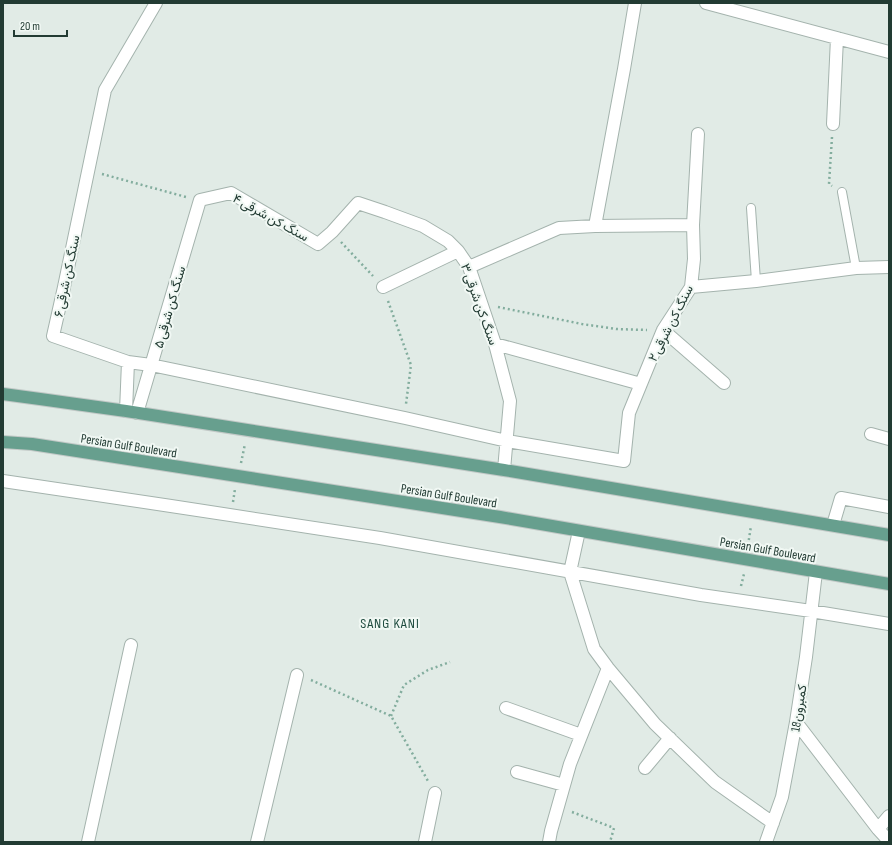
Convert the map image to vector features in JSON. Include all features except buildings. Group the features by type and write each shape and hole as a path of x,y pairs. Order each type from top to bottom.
{"main road":[{"path":"3,394 132,412 504,470 889,535"},
{"name":"Persian Gulf Boulevard","path":"3,442 40,446 500,517 889,584"}],"street":[{"name":"سنگ کن شرقی ۶","path":"128,362 53,336 105,90 156,3"},
{"path":"595,226 635,3"},
{"path":"706,3 889,52"},
{"path":"833,124 837,38"},
{"name":"سنگ کن شرقی ۲","path":"507,441 624,461 629,413 663,330 691,287 694,258 693,225 698,134"},
{"name":"سنگ کن شرقی ۴","path":"200,200 231,193 318,244 332,232"},
{"name":"سنگ کن شرقی ۵","path":"132,412 151,365 200,200"},
{"name":"سنگ کن شرقی ۳","path":"332,232 358,203 423,226 448,241 458,251 469,266 495,344 510,401 504,470"},
{"path":"469,266 559,228 693,225"},
{"path":"383,287 458,251"},
{"path":"691,287 756,281 856,268 889,267"},
{"path":"663,330 724,383"},
{"path":"495,344 641,384"},
{"path":"132,412 128,362 151,365 507,441"},
{"path":"871,434 889,439"},
{"path":"4,484 171,506 372,537 701,595 889,624"},
{"path":"833,525 841,498 889,507"},
{"path":"579,531 570,572 594,649 655,724 715,782 773,823"},
{"name":"کمبرون18","path":"766,842 782,797 796,722 806,657 816,572"},
{"path":"88,842 131,645"},
{"path":"549,842 570,764 608,668"},
{"path":"257,842 297,674"},
{"path":"506,708 581,735"},
{"path":"796,722 878,829 889,841"},
{"path":"645,768 670,738"},
{"path":"517,772 564,785"},
{"path":"425,842 435,793"},
{"path":"878,829 889,816"}],"lane":[{"path":"842,192 856,268"},
{"path":"751,208 756,281"}],"path":[{"path":"833,124 829,184 842,192"},
{"path":"88,171 200,200"},
{"path":"332,232 383,287 411,365 405,418"},
{"path":"481,304 589,326 616,329 663,330"},
{"path":"391,716 404,685 428,670 450,662"},
{"path":"297,674 391,716 435,793"},
{"path":"558,806 614,828 610,842"}],"district":[{"name":"SANG KANI","path":"390,623"}]}
